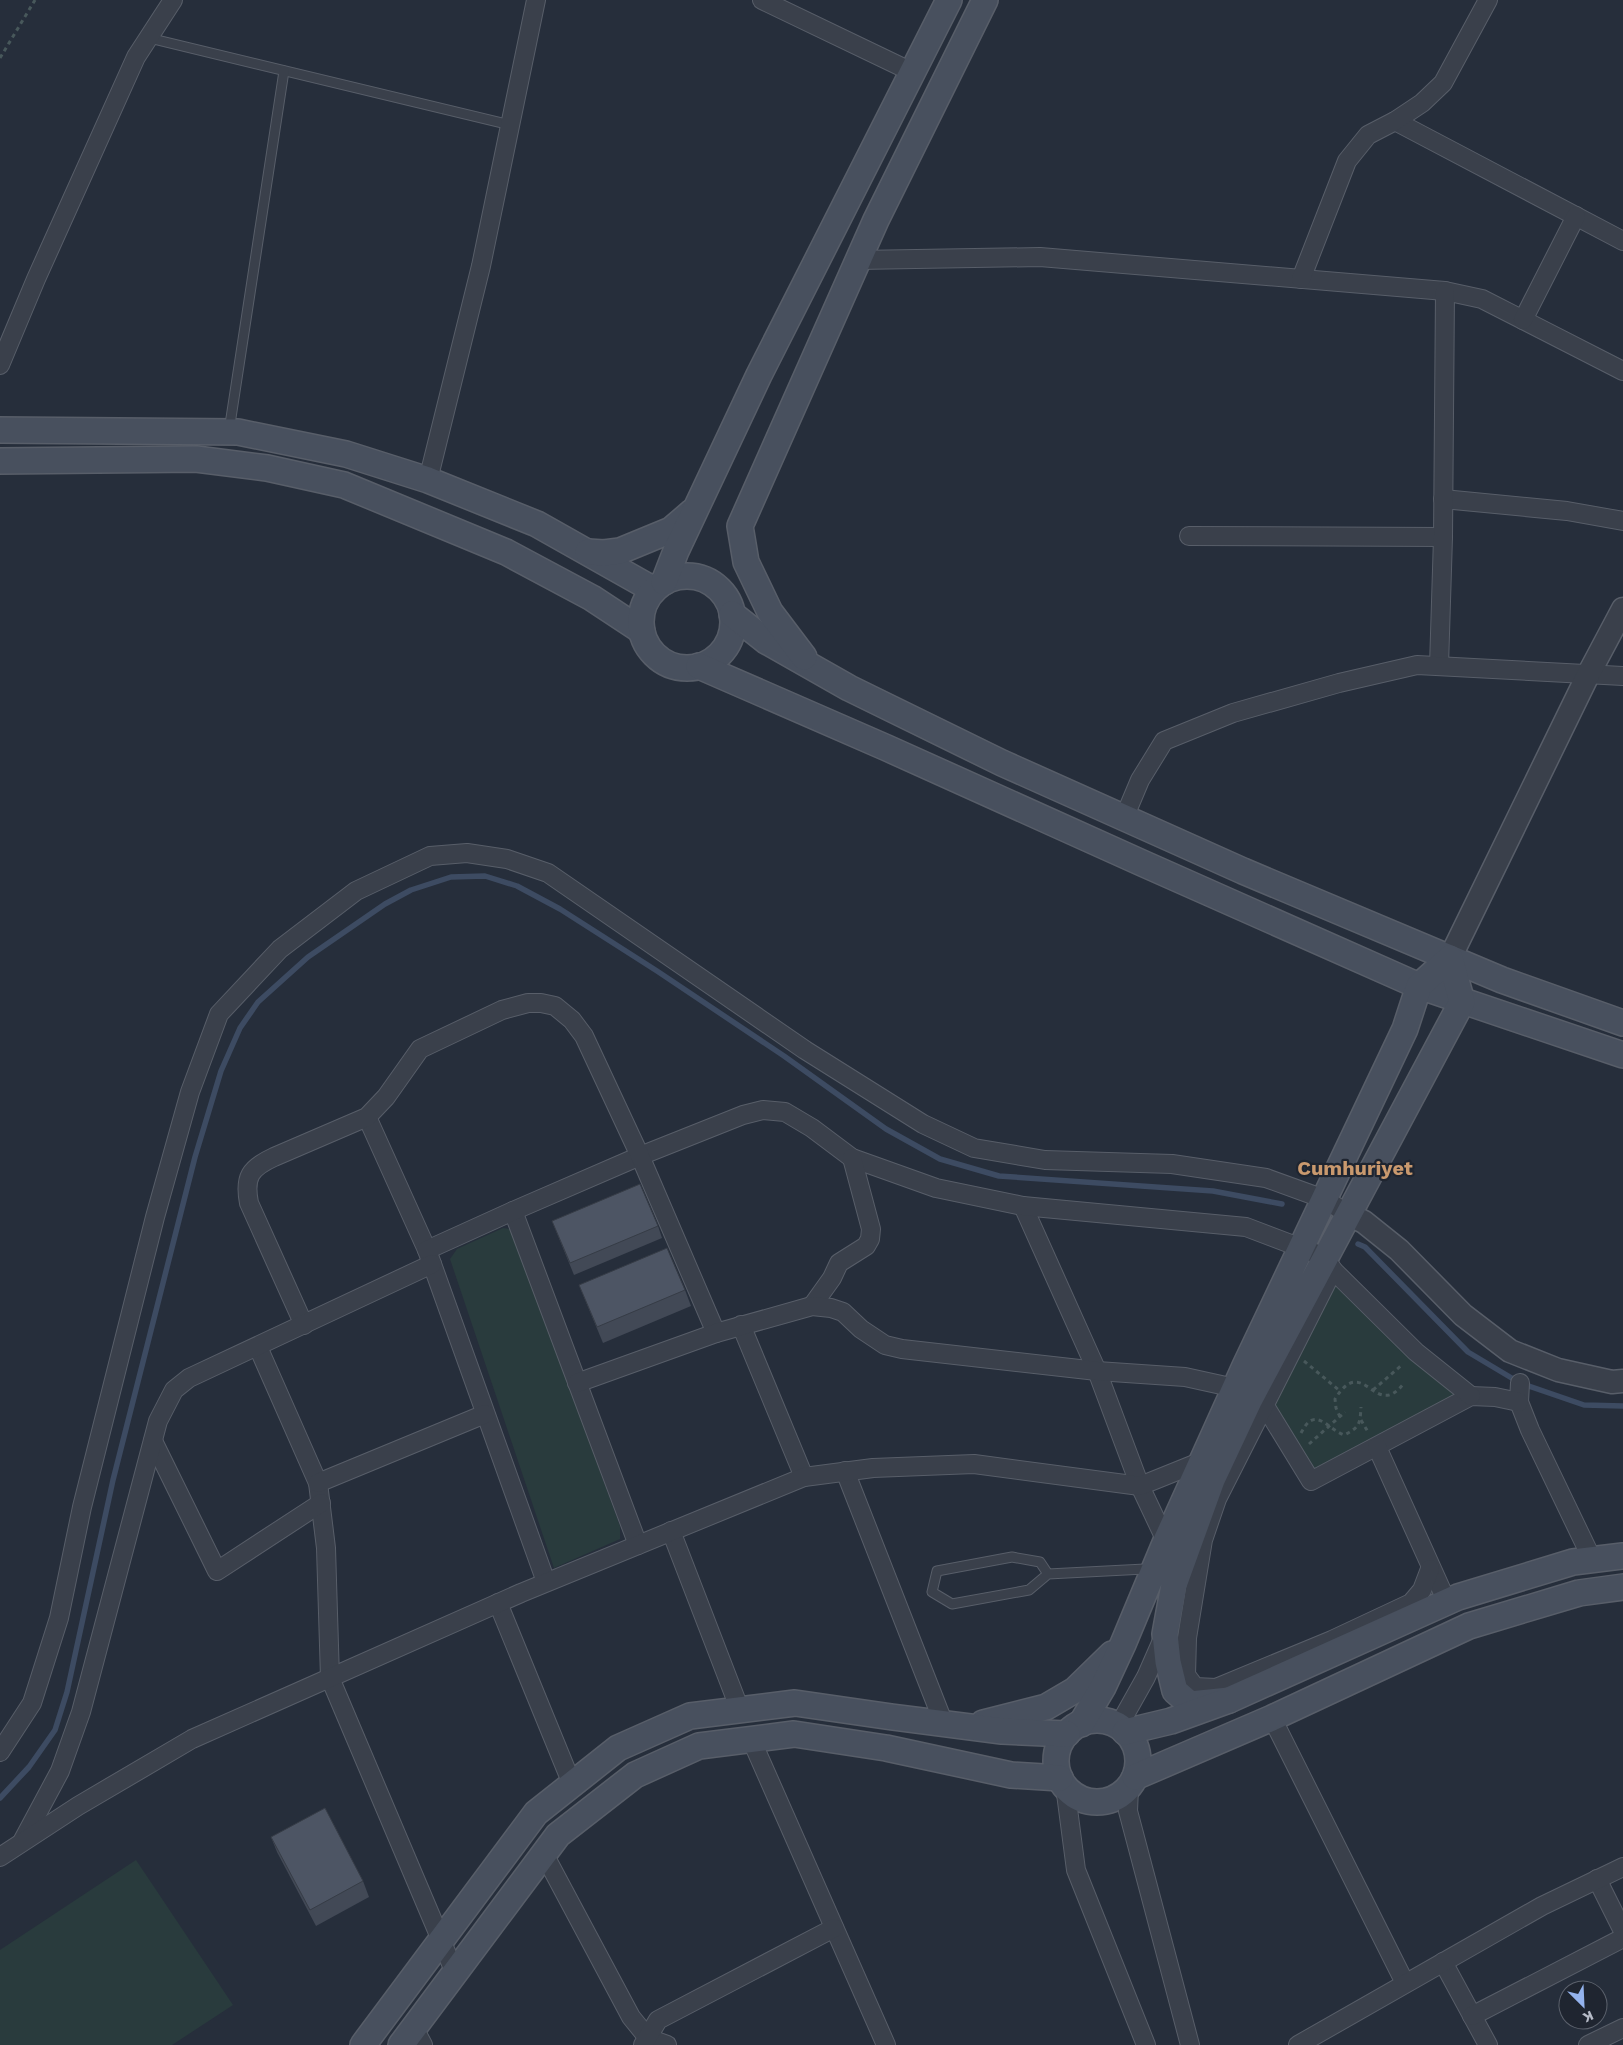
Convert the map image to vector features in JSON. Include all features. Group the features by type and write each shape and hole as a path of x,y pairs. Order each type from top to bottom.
{"main road":[{"path":"949,0 759,375 659,586 645,602 641,616 642,631 647,645 656,656 669,664 684,668 699,666 722,652 729,641 732,628 728,605 740,526 876,220 985,0"},
{"path":"0,430 238,432 346,454 428,480 537,524 585,551 659,586"},
{"path":"0,461 196,459 268,468 344,485 506,552 592,598 642,631"},
{"path":"585,551 604,553 620,551 671,530 696,509"},
{"path":"740,526 746,562 770,612 812,667"},
{"path":"659,586 677,577 691,576 704,579 715,586 728,605 766,641 849,688 1002,763 1243,871 1502,980 1623,1023"},
{"path":"699,666 1419,986 1623,1055"},
{"path":"363,2045 536,1813 618,1748 690,1716 795,1702 1002,1731 1074,1729 1101,1720 1121,1729 1130,1737 1138,1753 1138,1762 1132,1782 1121,1795 1109,1800 1094,1802 1084,1800 1073,1794 1062,1782 1056,1759 1059,1748 1074,1729 1103,1687 1235,1388 1405,1029 1419,986 1450,958"},
{"path":"1229,1700 1190,1704 1175,1691 1168,1662 1166,1634 1174,1585 1212,1480 1250,1399 1329,1264 1348,1214 1462,1002 1450,958"},
{"path":"1121,1729 1171,1721 1229,1700 1446,1602 1572,1562 1623,1556"},
{"path":"1132,1782 1469,1626 1579,1592 1623,1587"},
{"path":"956,1725 1046,1707 1075,1690 1123,1644"},
{"path":"413,2039 455,1973 558,1835 634,1774 699,1746 794,1734 886,1748 1011,1775 1062,1782"}],"street":[{"path":"0,365 36,279 136,57 173,0"},
{"path":"428,480 481,266 536,0"},
{"path":"762,0 912,72"},
{"path":"1302,279 1347,160 1368,134 1395,121 1422,103 1443,83 1488,0"},
{"path":"1395,121 1623,241"},
{"path":"1523,320 1576,216"},
{"path":"858,260 1040,257 1445,291 1482,299 1623,371"},
{"path":"1439,666 1443,537 1445,291"},
{"path":"1443,499 1567,511 1623,520"},
{"path":"1188,536 1443,537"},
{"path":"1450,958 1588,675 1623,609"},
{"path":"1124,818 1140,780 1164,741 1233,713 1339,683 1417,665 1623,676"},
{"path":"0,1752 32,1703 59,1618 82,1507 155,1217 190,1092 219,1014 280,949 356,891 430,856 468,852 507,859 548,873 806,1050 923,1124 974,1148 1044,1160 1181,1165 1266,1178 1324,1199 1364,1222 1399,1250 1463,1315 1510,1352 1558,1370 1612,1382 1623,1381"},
{"path":"304,1325 249,1203 246,1188 250,1174 258,1164 274,1156 367,1118 386,1097 420,1050 502,1010 528,1003 541,1003 554,1006 572,1020 584,1036 640,1156 716,1332"},
{"path":"22,1843 60,1771 81,1712 158,1421 174,1390 189,1378 304,1325 513,1211 640,1156 743,1115 763,1110 785,1112 812,1128 852,1158 936,1188 1023,1206 1246,1227 1301,1248 1329,1264 1416,1352 1471,1396"},
{"path":"367,1118 430,1257 546,1582"},
{"path":"812,1306 832,1278 839,1263 866,1246 870,1239 871,1229 852,1158"},
{"path":"1023,1206 1097,1371 1140,1486 1166,1541"},
{"path":"513,1211 638,1545"},
{"path":"1329,1264 1292,1351 1217,1499 1202,1540 1187,1638 1186,1675 1195,1687 1216,1688 1332,1640 1412,1603 1422,1590 1430,1569"},
{"path":"577,1383 716,1332 812,1306 831,1308 842,1312 861,1329 885,1345 902,1349 1097,1371 1185,1377 1235,1388"},
{"path":"740,1325 804,1477"},
{"path":"258,1347 318,1482 326,1548 330,1678 455,1973"},
{"path":"1520,1383 1518,1402 1592,1559"},
{"path":"1265,1406 1300,1452 1311,1481 1471,1396 1495,1397 1518,1402"},
{"path":"318,1482 485,1414"},
{"path":"153,1441 217,1571 321,1503"},
{"path":"1377,1447 1446,1602"},
{"path":"0,1857 78,1806 192,1739 546,1582 804,1477 873,1468 974,1464 1140,1486 1202,1461"},
{"path":"845,1471 956,1725"},
{"path":"671,1532 740,1710"},
{"path":"498,1603 572,1784"},
{"path":"1121,1729 1166,1634"},
{"path":"1272,1718 1405,1983"},
{"path":"751,1739 886,2045"},
{"path":"1062,1782 1076,1870 1146,2045"},
{"path":"1132,1782 1128,1811 1190,2045"},
{"path":"544,1854 645,2041 667,2045"},
{"path":"1298,2045 1542,1906 1623,1866"},
{"path":"1596,1879 1623,1931"},
{"path":"645,2041 658,2020 834,1928"},
{"path":"1472,2016 1623,1938"},
{"path":"1443,1962 1488,2045"},
{"path":"1588,2045 1623,2028"}],"lane":[{"path":"149,38 510,125"},
{"path":"228,432 284,71"},
{"path":"1048,1574 1040,1562 1012,1557 937,1571 932,1592 952,1604 1029,1590 1048,1574 1145,1569 1154,1571"}],"path":[{"path":"0,58 35,0"},
{"path":"1292,1351 1340,1391"},
{"path":"1373,1390 1416,1352"},
{"path":"1340,1417 1335,1399 1340,1391 1350,1382 1359,1382 1379,1395 1386,1397 1397,1392 1404,1383"},
{"path":"1300,1452 1301,1432 1306,1424 1316,1419 1323,1420 1344,1435 1356,1429 1360,1420 1361,1407"},
{"path":"1300,1452 1345,1412"}],"shaded area":[{"path":"503,1228 511,1229 620,1526 620,1539 554,1568 450,1259 457,1249"},
{"path":"1334,1276 1464,1396 1311,1477 1267,1407"},
{"path":"136,1860 233,2005 172,2045 0,2045 0,1950"}],"building":[{"path":"640,1184 658,1226 570,1263 552,1221"},
{"path":"667,1248 685,1290 597,1327 579,1285"},
{"path":"325,1808 363,1881 310,1910 271,1837"}],"waterway":[{"path":"0,1798 29,1767 55,1730 67,1692 113,1480 195,1157 221,1071 240,1028 258,1002 308,957 385,904 411,890 451,877 485,876 517,886 560,909 657,971 784,1056 886,1129 940,1159 999,1176 1213,1191 1282,1204"},
{"path":"1358,1244 1365,1247 1468,1352 1520,1383 1584,1405 1623,1406"}],"district":[{"name":"Cumhuriyet","path":"1355,1168"}]}
